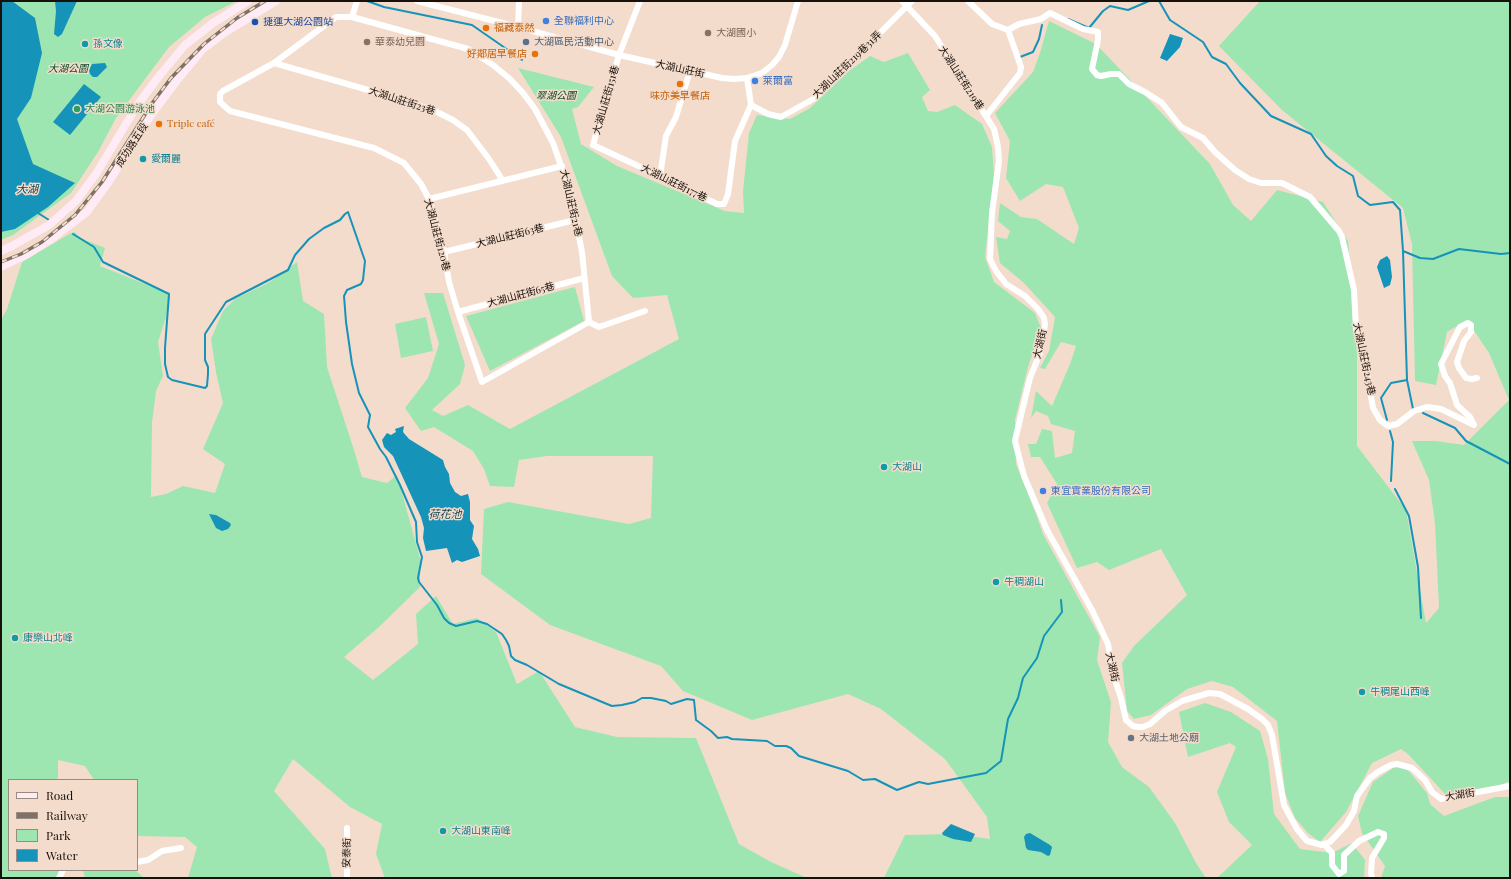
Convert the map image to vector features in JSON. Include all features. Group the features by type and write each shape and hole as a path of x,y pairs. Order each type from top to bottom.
{"main road":[{"name":"成功路五段","path":"1,251 50,225 76,201 96,174 138,104 185,45 213,23 248,1"},
{"name":"成功路五段","path":"1,267 28,254 50,240 87,212 108,183 151,115 203,49 224,33 276,1"}],"street":[{"path":"352,17 357,1"},
{"name":"大湖山莊街","path":"417,1 518,26 619,55 723,78 734,79 747,78 762,73 779,57 785,45 798,1"},
{"path":"518,26 519,1"},
{"name":"大湖山莊街151巷","path":"593,145 619,55 640,1"},
{"name":"大湖山莊街219巷","path":"902,1 935,36 986,116 1020,73 1022,66 1008,30"},
{"name":"大湖山莊街219巷31弄","path":"751,105 768,114 781,117 814,98 912,1"},
{"path":"968,1 992,24 1008,30"},
{"name":"大湖山莊街243巷","path":"1008,30 1019,24 1041,19 1050,13 1070,24 1083,29 1098,32 1098,40 1092,69 1097,75 1119,74 1129,84 1162,103 1181,127 1203,138 1215,152 1235,170 1249,179 1261,183 1282,183 1310,197 1339,231 1342,237 1354,290 1356,330 1370,386 1373,408 1380,420 1388,426 1397,424 1414,411 1427,407 1441,409 1474,425 1470,417 1457,405 1450,383 1445,376 1441,364 1460,327 1468,323 1471,325 1471,332 1464,341 1457,362 1466,378 1477,378"},
{"name":"大湖山莊街120巷","path":"352,17 336,17 274,63 223,90 220,94 220,102 230,111 374,148 404,164 421,184 429,199 444,252 458,312 482,382 589,322"},
{"name":"大湖山莊街21巷","path":"352,17 468,49 493,65 510,79 523,93 535,109 553,143 570,192 582,252 589,322"},
{"name":"大湖山莊街23巷","path":"274,63 403,100 435,111 453,120 467,130 489,159 503,181"},
{"path":"660,176 666,136 676,117 690,71"},
{"path":"747,78 751,105"},
{"name":"大湖山莊街177巷","path":"593,145 717,204 724,204 728,194 735,141 751,105"},
{"name":"大湖街","path":"986,116 994,129 999,161 992,213 990,259 996,272 1006,284 1025,296 1038,309 1044,318 1045,325 1040,353 1030,378 1017,432 1017,449 1024,476 1048,530 1092,610 1108,644 1112,674 1121,698 1126,720 1133,726 1143,727 1150,724 1165,711 1182,701 1209,693 1220,694 1248,709 1268,725 1275,749 1284,805 1297,829 1307,840 1322,845 1330,842 1346,825 1354,811 1357,796 1370,778 1392,765 1397,764 1412,768 1425,780 1432,792 1441,799 1510,786"},
{"path":"429,199 562,166"},
{"name":"大湖山莊街63巷","path":"444,252 575,220"},
{"name":"大湖山莊街65巷","path":"458,312 584,278"},
{"path":"589,322 599,327 645,311"},
{"name":"安泰街","path":"347,828 347,878"},
{"path":"1324,844 1332,853 1332,865 1339,874 1344,871 1344,855 1359,841 1378,832 1384,834 1384,838 1372,858 1372,878"},
{"path":"138,862 148,860 162,851 181,848"}],"green space":[{"name":"大湖公園","path":"1,1 237,1 205,17 169,47 116,118 98,152 71,193 13,235 1,240"},
{"path":"1260,1 1510,1 1510,781 1500,785 1446,795 1408,754 1401,749 1372,763 1346,812 1320,842 1308,833 1295,818 1285,793 1277,721 1233,687 1212,681 1187,689 1151,715 1134,719 1127,711 1122,663 1134,646 1187,595 1161,549 1109,570 1097,562 1077,568 1047,503 1057,484 1040,457 1031,457 1028,444 1036,444 1042,429 1052,431 1055,458 1072,453 1075,431 1051,424 1048,416 1036,411 1031,418 1036,391 1052,406 1076,346 1061,342 1045,369 1040,368 1049,351 1055,317 1024,283 1000,263 996,237 1007,239 1010,231 998,221 1000,203 1021,217 1037,219 1074,244 1079,228 1063,187 1046,184 1020,201 1006,178 1010,141 995,113 1033,72 1049,21 1096,44 1210,164 1233,205 1251,221 1277,190 1323,202 1348,241 1357,355 1357,446 1406,510 1426,623 1439,608 1435,523 1429,480 1412,441 1436,441 1464,445 1509,400 1489,353 1467,320 1447,332 1436,385 1415,381 1412,244 1403,208 1282,110 1219,46"},
{"name":"翠湖公園","path":"908,53 930,90 922,97 928,111 937,112 955,105 982,124 992,147 994,174 985,257 994,282 1035,313 1041,328 1028,367 1015,420 1016,464 1043,534 1100,637 1097,660 1111,702 1108,742 1122,767 1149,787 1175,823 1196,863 1206,878 884,878 905,835 955,834 990,839 987,817 945,759 881,709 848,694 752,720 683,691 661,666 550,625 481,574 484,509 508,502 629,524 651,518 653,456 547,456 519,460 514,487 490,486 484,469 473,451 434,427 421,431 405,408 428,378 439,344 424,293 443,293 465,365 460,384 432,410 443,416 468,405 510,429 679,339 667,295 633,298 612,276 561,137 518,68 594,87 578,107 572,109 581,144 617,166 725,211 744,213 743,191 749,133 757,115 790,119 810,108 849,71 870,56 884,62"},
{"path":"75,232 80,238 105,248 100,266 170,294 169,308 158,342 163,376 156,391 152,423 151,497 166,494 183,486 215,493 225,464 203,449 223,403 211,339 223,311 235,299 270,282 297,262 303,301 324,314 327,367 362,477 387,483 397,475 420,558 420,587 379,627 344,657 373,680 418,644 416,614 436,596 453,624 477,618 496,632 517,684 539,671 575,727 617,737 696,738 739,844 771,862 807,878 385,878 376,854 382,824 350,807 293,759 274,791 325,849 332,878 188,878 197,847 185,837 138,836 138,779 93,779 85,766 58,760 58,779 8,779 8,871 59,871 60,878 1,878 1,320 7,309 22,262"},
{"path":"575,287 584,321 490,371 466,316"},
{"path":"426,317 433,351 401,358 395,324"},
{"path":"1205,703 1231,712 1260,731 1268,759 1274,814 1300,849 1332,853 1352,843 1365,860 1364,878 1217,878 1252,845 1229,822 1217,792 1236,747 1230,743 1188,757 1179,712"},
{"path":"1396,766 1408,770 1427,793 1430,804 1444,816 1495,797 1510,797 1510,878 1381,878 1385,866 1362,833 1358,816 1373,782"},
{"path":"83,871 136,871 144,878 85,878"}],"water":[{"name":"大湖","path":"1,1 12,1 35,18 42,53 31,98 17,119 33,164 75,183 48,207 15,229 1,232"},
{"path":"55,1 77,1 62,34 58,37 54,34 56,11"},
{"path":"1170,34 1183,38 1180,47 1167,61 1160,58"},
{"path":"105,63 107,67 97,77 93,77 90,74 89,70 92,64"},
{"name":"大湖公園游泳池","path":"84,84 101,97 70,135 53,122"},
{"path":"1387,256 1390,260 1392,277 1390,285 1384,288 1377,267 1380,260"},
{"name":"荷花池","path":"404,426 403,432 409,439 443,460 449,474 450,483 455,492 461,496 468,494 470,502 470,520 474,526 472,539 480,556 462,562 457,560 452,563 447,548 426,551 423,538 424,528 421,517 393,456 384,447 382,440 387,433 391,435 396,432 395,429"},
{"path":"209,514 216,515 231,525 228,529 222,531 216,528"},
{"path":"951,824 975,834 971,842 953,839 943,835 942,833"},
{"path":"1030,833 1052,847 1050,855 1048,856 1041,852 1028,850 1026,848 1024,837 1026,834"}],"waterway":[{"path":"367,1 384,7 472,25 508,50"},
{"path":"1068,19 1089,28 1103,11 1110,6 1128,10 1149,1"},
{"path":"1159,1 1170,20 1203,42 1212,57 1226,64 1240,83 1271,116 1311,134 1326,156 1337,166 1353,176 1358,196 1370,205 1393,202 1400,210 1403,251 1420,258 1433,259 1459,249 1501,254 1510,253"},
{"path":"1020,57 1033,52 1039,39 1042,25"},
{"path":"517,56 522,60"},
{"path":"73,234 94,247 103,262 169,294 165,348 165,364 168,377 172,380 205,388 207,386 208,374 208,367 205,360 205,334 226,302 288,270 295,255 309,239 324,228 340,220 348,212 365,261 363,280 361,284 347,290 344,296 352,364 359,393 370,415 368,427 386,457 416,522 417,542 422,557 418,578 419,582 449,623 456,626 477,621 487,624 502,634 509,646 511,656 515,660 527,665 559,684 612,706 635,702 642,698 666,701 671,704 687,699 694,700 696,720 718,738 727,737 732,739 767,741 775,746 786,746 791,748 799,756 848,771 863,780 875,779 897,790 919,782 928,784 986,773 1001,761 1008,719 1018,698 1023,678 1037,658 1044,636 1062,612 1061,600"},
{"path":"38,213 49,220"},
{"path":"1403,251 1407,380 1413,409"},
{"path":"1387,420 1381,398 1391,383 1407,380"},
{"path":"1423,413 1455,428 1466,441 1510,464"},
{"path":"1390,431 1393,442 1391,481"},
{"path":"1395,489 1409,516 1418,567 1421,618"}],"railway":[{"path":"1,262 21,254 42,242 75,215 102,182 153,102 171,78 204,44 237,18 265,1"}],"place":[{"name":"全聯福利中心","path":"546,21"},
{"name":"捷運大湖公園站","path":"255,22"},
{"name":"福藏泰然","path":"486,28"},
{"name":"大湖國小","path":"708,33"},
{"name":"華泰幼兒園","path":"367,42"},
{"name":"大湖區民活動中心","path":"526,42"},
{"name":"孫文像","path":"85,44"},
{"name":"好鄰居早餐店","path":"535,54"},
{"name":"萊爾富","path":"755,81"},
{"name":"味亦美早餐店","path":"680,84"},
{"name":"大湖公園游泳池","path":"77,109"},
{"name":"Triple café","path":"159,124"},
{"name":"愛爾麗","path":"143,159"},
{"name":"大湖山","path":"884,467"},
{"name":"東宜實業股份有限公司","path":"1043,491"},
{"name":"牛稠湖山","path":"996,582"},
{"name":"康樂山北峰","path":"15,638"},
{"name":"牛稠尾山西峰","path":"1362,692"},
{"name":"大湖土地公廟","path":"1131,738"},
{"name":"大湖山東南峰","path":"443,831"}]}
